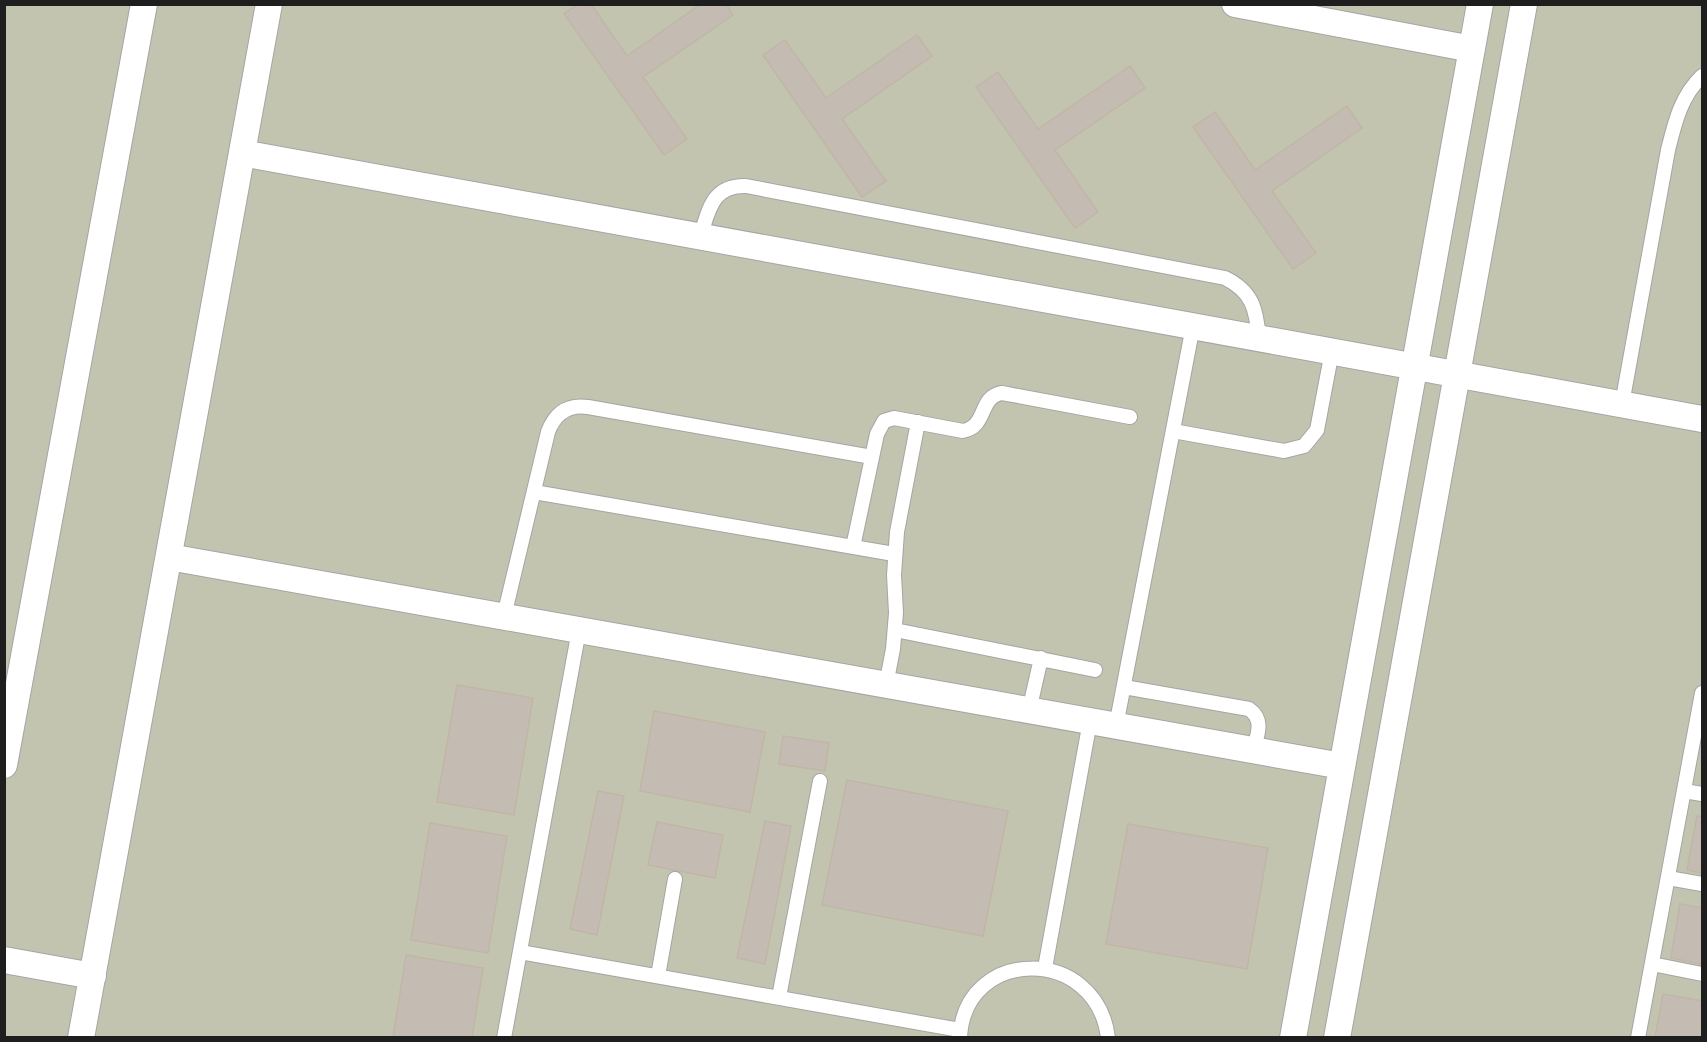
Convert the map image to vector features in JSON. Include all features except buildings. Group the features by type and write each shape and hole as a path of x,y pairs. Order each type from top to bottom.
{"street":[{"path":"4,765 144,4"},
{"path":"81,1038 269,4"},
{"path":"1235,4 1472,49"},
{"path":"1293,1038 1480,4"},
{"path":"1337,1038 1524,4"},
{"path":"242,153 1702,419"},
{"path":"169,557 1342,766"},
{"path":"4,960 93,976"}],"lane":[{"path":"1622,404 1668,150 1677,114 1685,97 1702,76"},
{"path":"700,237 718,194 736,186 746,186 1225,278 1237,284 1247,293 1256,314 1259,338"},
{"path":"1116,726 1193,326"},
{"path":"1173,431 1284,452 1304,446 1317,430 1332,351"},
{"path":"854,547 878,429 884,421 894,418 963,431 969,430 978,423 991,397 1002,393 1130,417"},
{"path":"504,616 551,423 563,410 579,406 872,457"},
{"path":"886,685 895,630 894,554 918,422"},
{"path":"534,492 894,554"},
{"path":"504,1038 579,630"},
{"path":"895,630 1095,670"},
{"path":"1029,711 1041,658"},
{"path":"1124,687 1249,709 1256,716 1259,725 1253,751"},
{"path":"1638,1038 1702,696"},
{"path":"1045,968 1090,721"},
{"path":"779,997 820,781"},
{"path":"1684,791 1702,794"},
{"path":"1668,878 1702,884"},
{"path":"658,976 675,879"},
{"path":"520,952 779,997 960,1034 965,1014 983,987 997,977 1012,971 1045,968 1068,976 1088,991 1105,1020 1108,1038"},
{"path":"1652,964 1702,974"}],"shaded area":[{"path":"5,5 1702,5 1702,1037 5,1037"}]}
